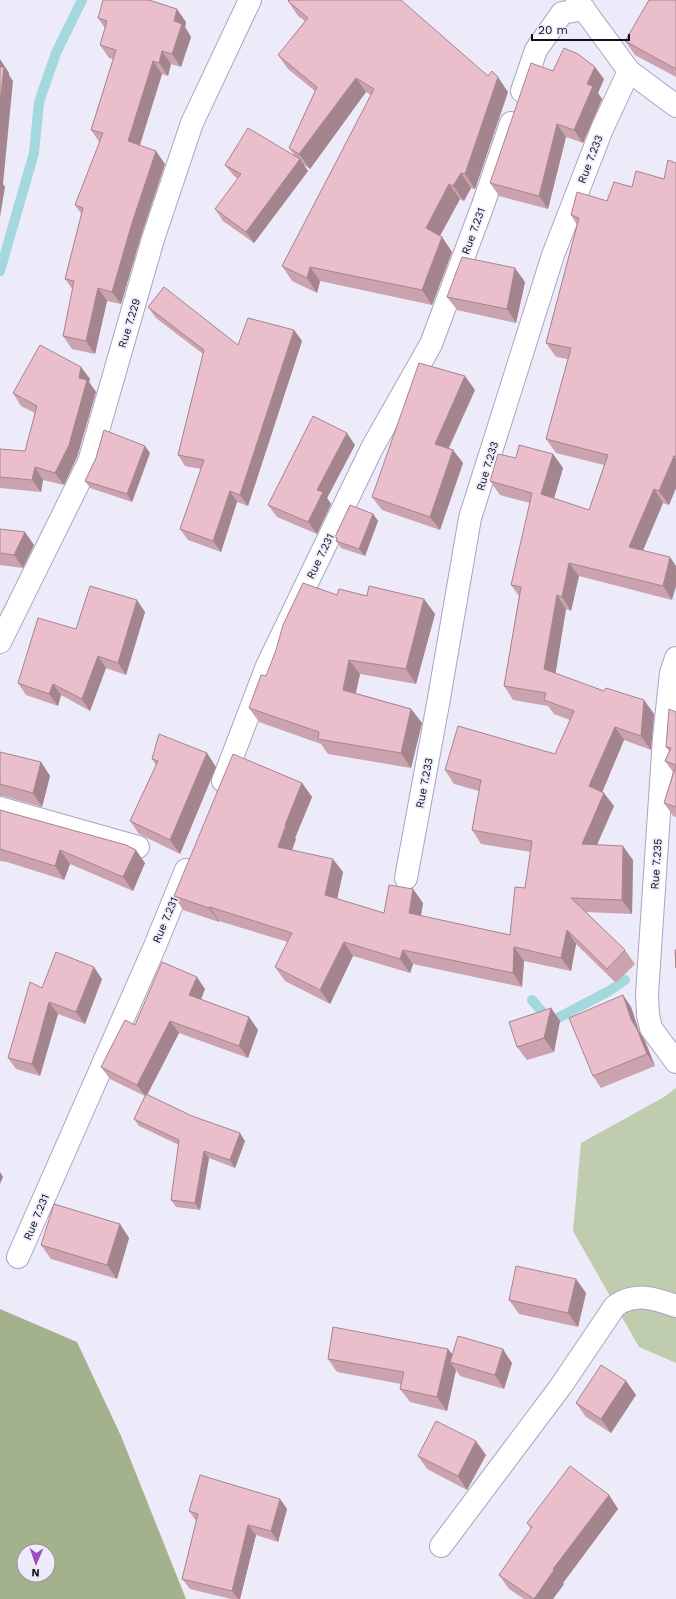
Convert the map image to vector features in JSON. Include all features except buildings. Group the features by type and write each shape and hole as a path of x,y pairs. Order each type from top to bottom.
{"street":[{"name":"Rue 7.229","path":"0,642 89,462 153,239 192,123 250,0"},
{"path":"581,4 629,71 676,106"},
{"name":"Rue 7.231","path":"217,797 266,666 372,448 431,344 483,205 536,50 562,13 581,4"},
{"name":"Rue 7.233","path":"406,878 470,518 552,255 602,129 629,71"},
{"name":"Rue 7.235","path":"676,658 671,673 664,738 647,994 648,1015 651,1028 676,1062"},
{"path":"0,808 138,847"},
{"name":"Rue 7.231","path":"18,1257 155,946 193,854"},
{"path":"441,1546 561,1386 615,1306 623,1300 633,1297 661,1300 676,1306"}],"green space":[{"path":"676,1088 676,1363 639,1347 573,1231 581,1143 664,1097"},
{"path":"0,1309 77,1342 121,1436 186,1599 0,1599"}],"waterway":[{"path":"0,271 34,153 39,102 56,53 82,0"},
{"path":"532,1000 544,1014 556,1019 609,991 625,980"}]}
